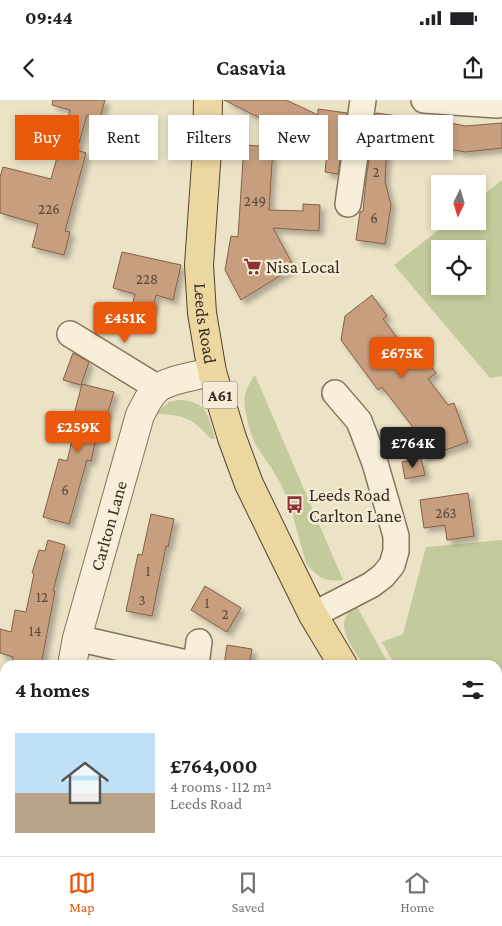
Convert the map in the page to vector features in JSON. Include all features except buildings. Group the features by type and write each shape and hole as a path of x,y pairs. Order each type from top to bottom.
{"main road":[{"name":"Leeds Road","path":"208,100 208,150 199,265 202,313 212,372 232,438 249,484 313,614 340,660"}],"street":[{"path":"348,204 363,100"},
{"path":"424,100 502,104"},
{"path":"70,334 158,388 177,380 212,372"},
{"name":"Carlton Lane","path":"73,660 140,415 158,388"},
{"path":"313,614 371,585 383,576 392,564 396,551 396,536 380,479 359,421 335,393"},
{"path":"78,638 197,658"}],"green space":[{"path":"502,180 502,376 490,378 394,265 439,230 486,230 486,193"},
{"path":"255,375 343,580 322,578 306,563 285,493 252,437 245,406 245,395"},
{"path":"178,400 195,403 205,410 215,438 211,439 198,426 180,416 155,414 169,402"},
{"path":"502,540 502,660 392,660 382,642 403,634 426,547"},
{"path":"356,605 386,660 361,660 349,642 344,627 349,612"}],"place":[{"name":"Nisa Local","path":"252,267"},
{"name":"Leeds Road Carlton Lane","path":"295,505"}]}
